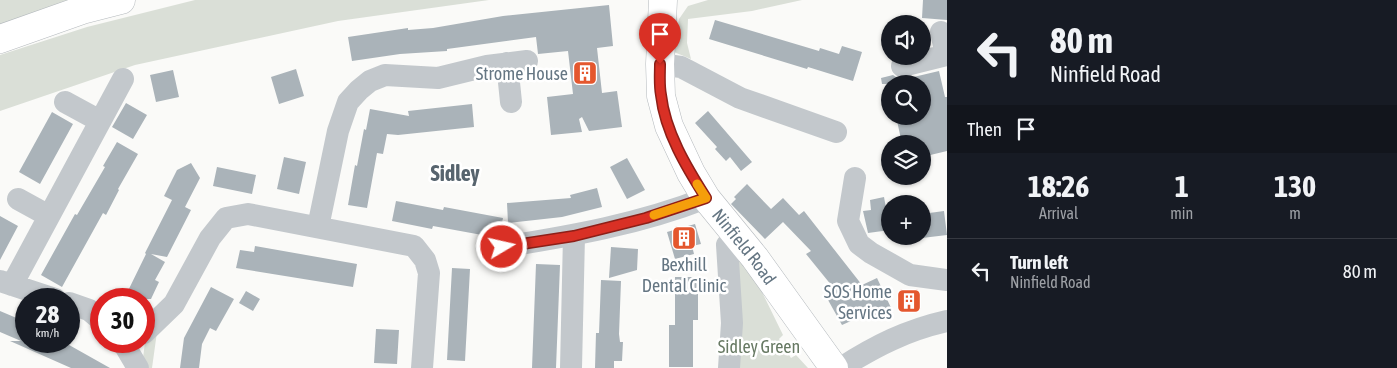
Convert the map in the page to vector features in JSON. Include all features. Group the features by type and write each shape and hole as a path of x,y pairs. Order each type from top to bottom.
{"main road":[{"path":"0,38 82,10 121,0"},
{"name":"Ninfield Road","path":"663,0 660,64 661,96 669,126 691,173 706,198 755,258 834,368"}],"street":[{"path":"902,66 947,55 941,32"},
{"path":"318,227 338,130 348,102 358,90 370,81 385,76 438,78 487,66 517,62 511,102"},
{"path":"660,64 681,66 740,98 836,132"},
{"path":"21,288 6,283 49,216 123,79"},
{"path":"65,102 100,121"},
{"path":"855,178 848,221 859,244 910,275 947,280"},
{"path":"502,247 574,236 646,218 706,198"},
{"path":"18,199 49,216"},
{"path":"155,322 174,304 210,238 226,218 248,214 414,246 425,260 429,273 422,368"},
{"path":"571,368 574,236"},
{"path":"729,368 732,323 727,245 737,236"},
{"path":"840,368 889,340 919,328 947,321"},
{"path":"131,353 138,368"}],"green space":[{"path":"0,0 74,0 0,26"},
{"path":"195,0 489,0 338,21 135,65 0,111 0,55 87,27"},
{"path":"708,0 802,0 752,11 688,19 687,43 691,59 674,52 679,19 688,6"},
{"name":"Sidley Green","path":"740,259 760,288 783,335 779,339 791,358 796,355 808,368 737,368 733,261"},
{"path":"144,353 154,353 152,368 149,368 143,358"}],"building":[{"path":"923,0 947,0 947,20 931,19 931,15 922,15"},
{"name":"Strome House","path":"609,5 613,46 597,48 602,93 617,91 622,127 589,131 582,117 579,119 582,132 551,135 547,97 573,94 568,51 538,54 536,37 447,49 447,51 400,54 352,61 348,37 408,28 408,30 433,28 503,16"},
{"path":"715,20 819,51 820,48 839,54 842,46 862,52 853,81 709,39"},
{"path":"296,69 304,96 279,104 271,77"},
{"path":"173,70 179,97 156,102 150,75"},
{"path":"939,71 945,97 947,97 947,151 931,155 931,135 900,135 898,125 931,125 931,75 922,75"},
{"path":"126,103 147,115 133,139 112,127"},
{"path":"472,104 474,127 398,135 387,134 383,154 377,153 367,208 348,205 355,165 357,166 370,109 409,116 408,111"},
{"path":"708,111 752,162 741,171 730,157 726,161 715,149 717,147 695,123"},
{"path":"52,112 73,124 40,184 19,172"},
{"path":"117,142 138,154 106,215 103,213 62,287 41,275 75,214 77,215 105,167 103,166"},
{"path":"284,157 306,162 299,194 277,189"},
{"path":"627,158 645,190 627,199 610,167"},
{"path":"191,163 200,178 185,207 191,210 167,257 151,254 165,262 155,280 159,282 155,290 155,288 129,288 172,200 164,196 177,170"},
{"path":"217,167 256,175 252,194 213,186"},
{"path":"747,184 771,209 783,198 799,215 804,211 862,285 877,278 893,312 875,321 872,316 864,319 862,316 842,325 823,291 832,286 806,254 811,251 783,222 765,239 731,204 736,199 734,197"},
{"path":"597,188 602,207 562,217 508,223 507,203 571,198 570,195"},
{"path":"881,198 881,231 868,233 863,211 871,210 870,200"},
{"path":"396,201 443,210 444,207 503,218 500,234 493,237 433,226 432,229 392,221"},
{"path":"944,211 947,235 931,237 931,213"},
{"path":"0,216 18,226 0,260"},
{"name":"Bexhill Dental Clinic","path":"695,224 701,244 692,246 694,254 675,259 667,232"},
{"path":"255,246 357,264 353,287 236,268 240,250 254,252"},
{"path":"611,247 638,249 637,270 609,278"},
{"path":"536,264 560,265 556,368 532,368"},
{"path":"452,268 470,269 465,361 447,360"},
{"path":"675,277 698,277 698,320 693,320 693,367 669,367 669,325 675,325"},
{"path":"601,280 621,281 619,334 620,342 623,342 622,361 614,361 614,368 595,368 596,333 599,333"},
{"path":"211,287 234,299 216,331 210,328 202,344 199,368 180,368 184,338"},
{"path":"246,291 260,299 253,311 239,303"},
{"path":"0,311 15,317 15,338 0,332"},
{"path":"376,329 399,330 397,364 374,363"},
{"path":"80,351 110,368 71,368 37,353 80,353"}],"slow traffic":[{"path":"654,215 690,205 706,198 697,184"}],"place":[{"name":"Strome House","path":"585,73"},
{"name":"Bexhill Dental Clinic","path":"684,238"},
{"name":"SOS Home Services","path":"909,301"}],"district":[{"name":"Sidley","path":"455,173"}],"route":[{"path":"502,247 574,236 646,218 690,205 706,198 691,173 669,126 661,96 660,64"}]}
